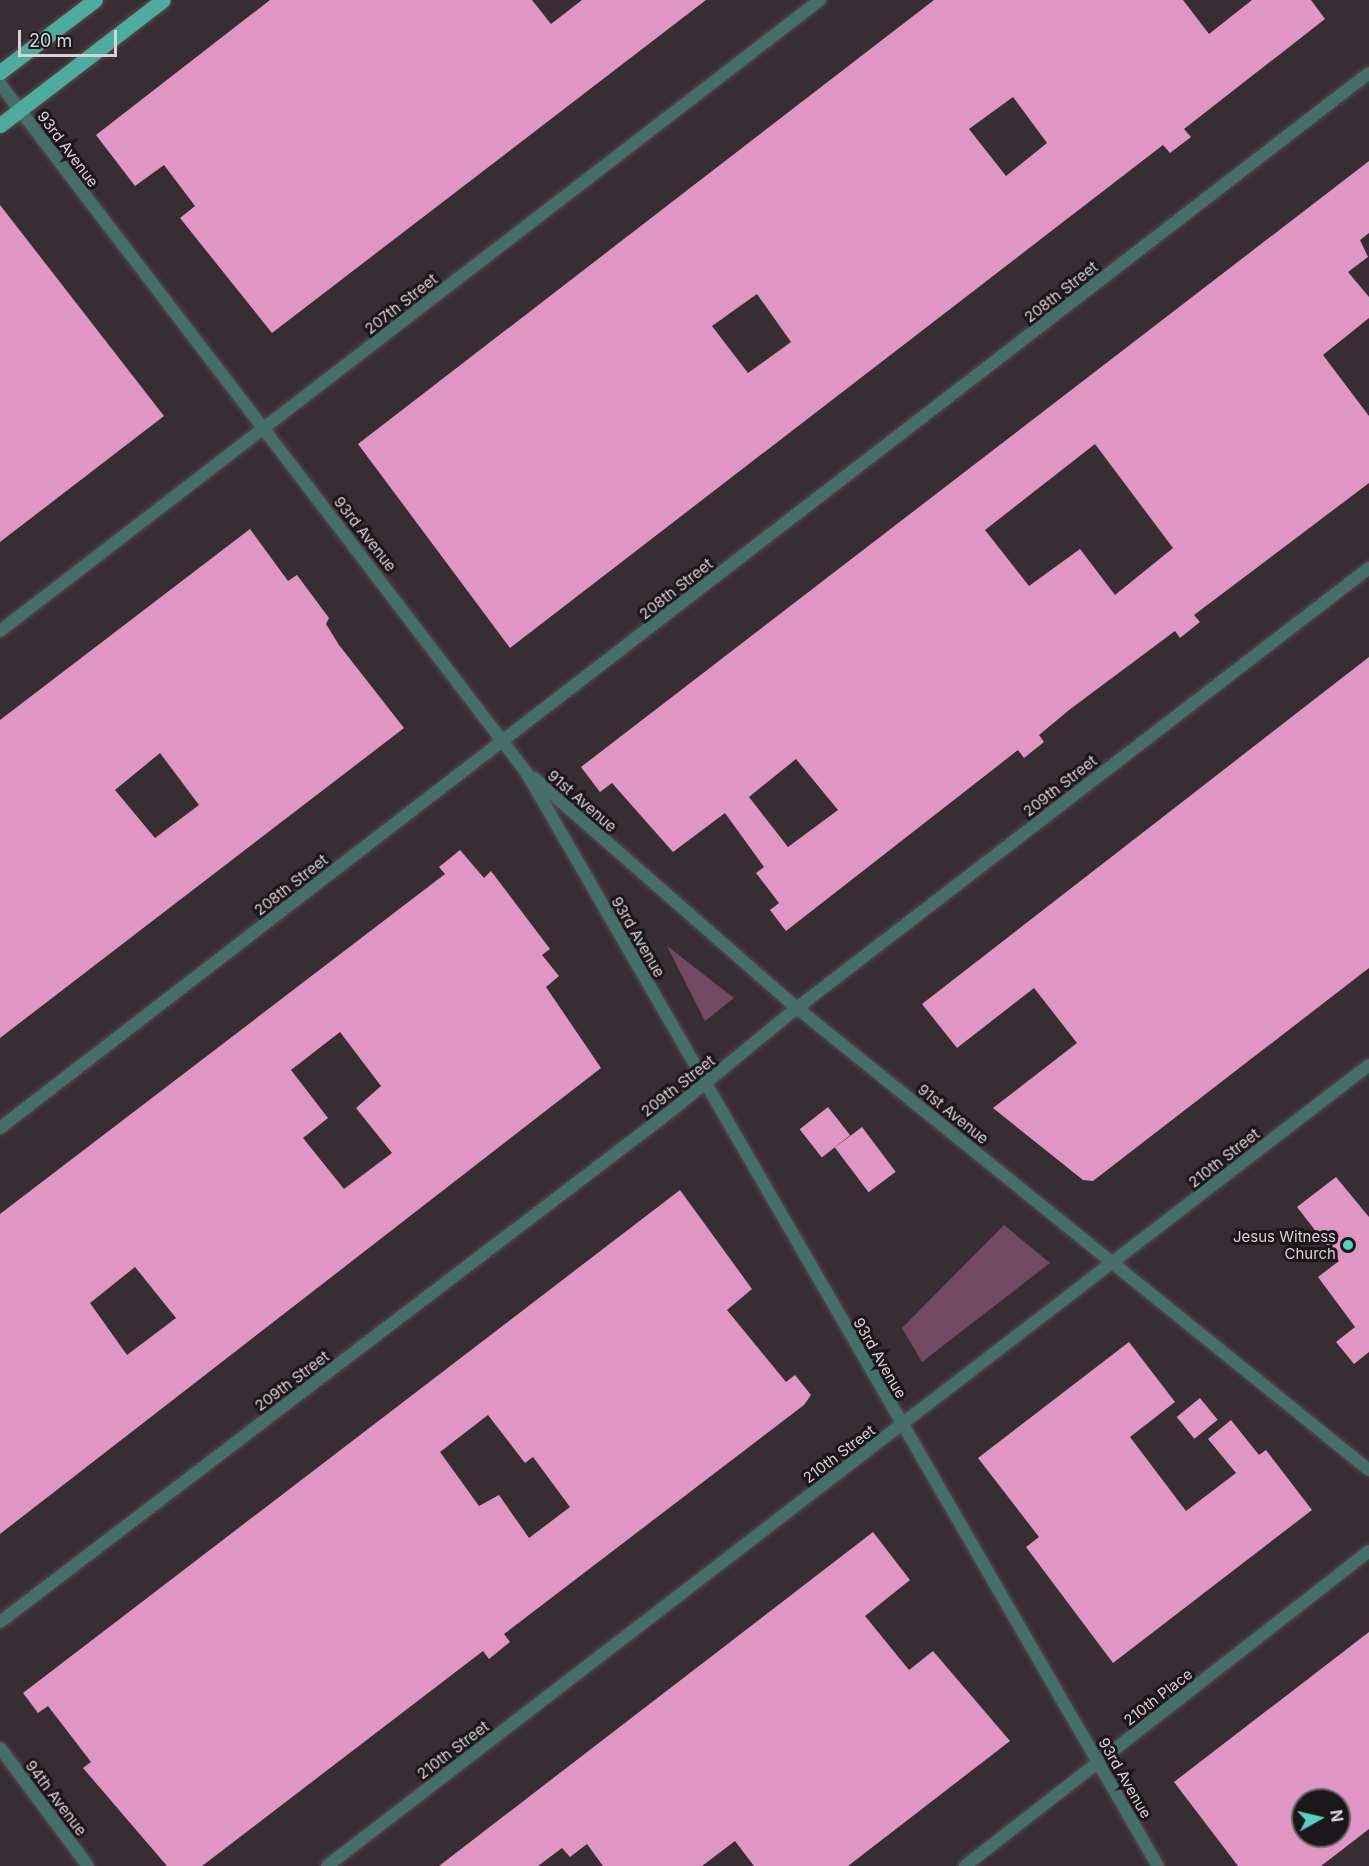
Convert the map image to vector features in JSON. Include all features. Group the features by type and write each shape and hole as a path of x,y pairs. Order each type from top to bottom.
{"main road":[{"path":"0,72 95,0"},
{"path":"0,125 163,0"}],"street":[{"name":"207th Street","path":"0,631 820,0"},
{"name":"208th Street","path":"0,1128 1369,73"},
{"name":"93rd Avenue","path":"0,84 505,740 526,772 901,1425 1100,1762 1158,1866"},
{"name":"209th Street","path":"0,1622 705,1085 797,1008 1369,568"},
{"name":"91st Avenue","path":"526,772 797,1008 1369,1470"},
{"name":"210th Street","path":"327,1866 1369,1065"},
{"name":"210th Place","path":"965,1866 1369,1551"},
{"name":"94th Avenue","path":"0,1748 88,1866"}],"shaded area":[{"path":"667,946 734,998 705,1021"},
{"path":"1004,1225 1050,1263 922,1362 902,1328"}],"building":[{"path":"270,0 532,0 551,24 582,0 706,0 272,333 180,218 195,206 164,165 135,186 96,135"},
{"path":"934,0 1183,0 1209,34 1252,0 1311,0 1325,19 1184,129 1191,137 1170,153 1163,145 510,648 358,444","holes":["1013,97 1047,143 1006,176 969,129","757,294 791,342 748,373 712,326"]},
{"path":"1369,161 1369,233 1360,240 1368,257 1348,272 1369,297 1369,318 1323,355 1369,416 1369,483 1194,615 1200,622 1180,638 1175,631 1069,710 1039,735 1044,742 1024,758 1018,750 786,931 770,910 779,903 756,873 764,867 725,813 673,852 612,783 600,792 581,767","holes":["1095,444 1173,548 1115,595 1080,549 1029,586 985,530","796,759 838,810 788,847 749,797"]},
{"path":"0,205 164,416 0,542"},
{"path":"250,529 288,581 297,575 329,618 326,624 339,645 404,728 0,1038 0,720","holes":["160,753 199,805 155,838 115,790"]},
{"path":"1369,657 1369,968 1093,1181 1083,1180 993,1108 1077,1043 1034,988 957,1048 922,1004"},
{"path":"460,850 484,878 491,871 550,949 542,955 559,976 546,987 601,1068 0,1534 0,1214 445,874 439,867","holes":["340,1032 381,1086 356,1108 392,1153 344,1189 303,1138 328,1118 291,1070","135,1267 176,1318 127,1355 90,1303"]},
{"path":"828,1107 850,1135 822,1158 800,1129"},
{"path":"862,1127 896,1172 869,1192 835,1147"},
{"name":"Jesus Witness Church","path":"1336,1177 1369,1217 1369,1352 1354,1364 1336,1342 1355,1327 1318,1277 1339,1261 1297,1207"},
{"path":"680,1190 752,1289 727,1310 786,1382 795,1375 811,1395 804,1405 504,1634 510,1642 489,1659 483,1651 202,1866 167,1866 83,1768 91,1762 48,1706 38,1713 23,1693","holes":["488,1415 525,1463 533,1457 570,1507 529,1538 499,1495 479,1506 440,1452"]},
{"path":"1129,1342 1175,1402 1130,1437 1186,1511 1236,1473 1208,1439 1231,1420 1259,1455 1266,1450 1312,1510 1113,1663 1026,1547 1039,1537 978,1458"},
{"path":"1200,1398 1218,1420 1194,1439 1177,1417"},
{"path":"873,1532 910,1580 865,1616 909,1670 933,1651 1010,1741 848,1866 754,1866 735,1841 702,1866 603,1866 587,1844 570,1857 562,1848 538,1866 439,1866"},
{"path":"1369,1632 1369,1829 1351,1843 1351,1788 1291,1788 1291,1848 1344,1848 1321,1866 1238,1866 1174,1782"}],"place":[{"name":"Jesus Witness Church","path":"1348,1245"}]}
